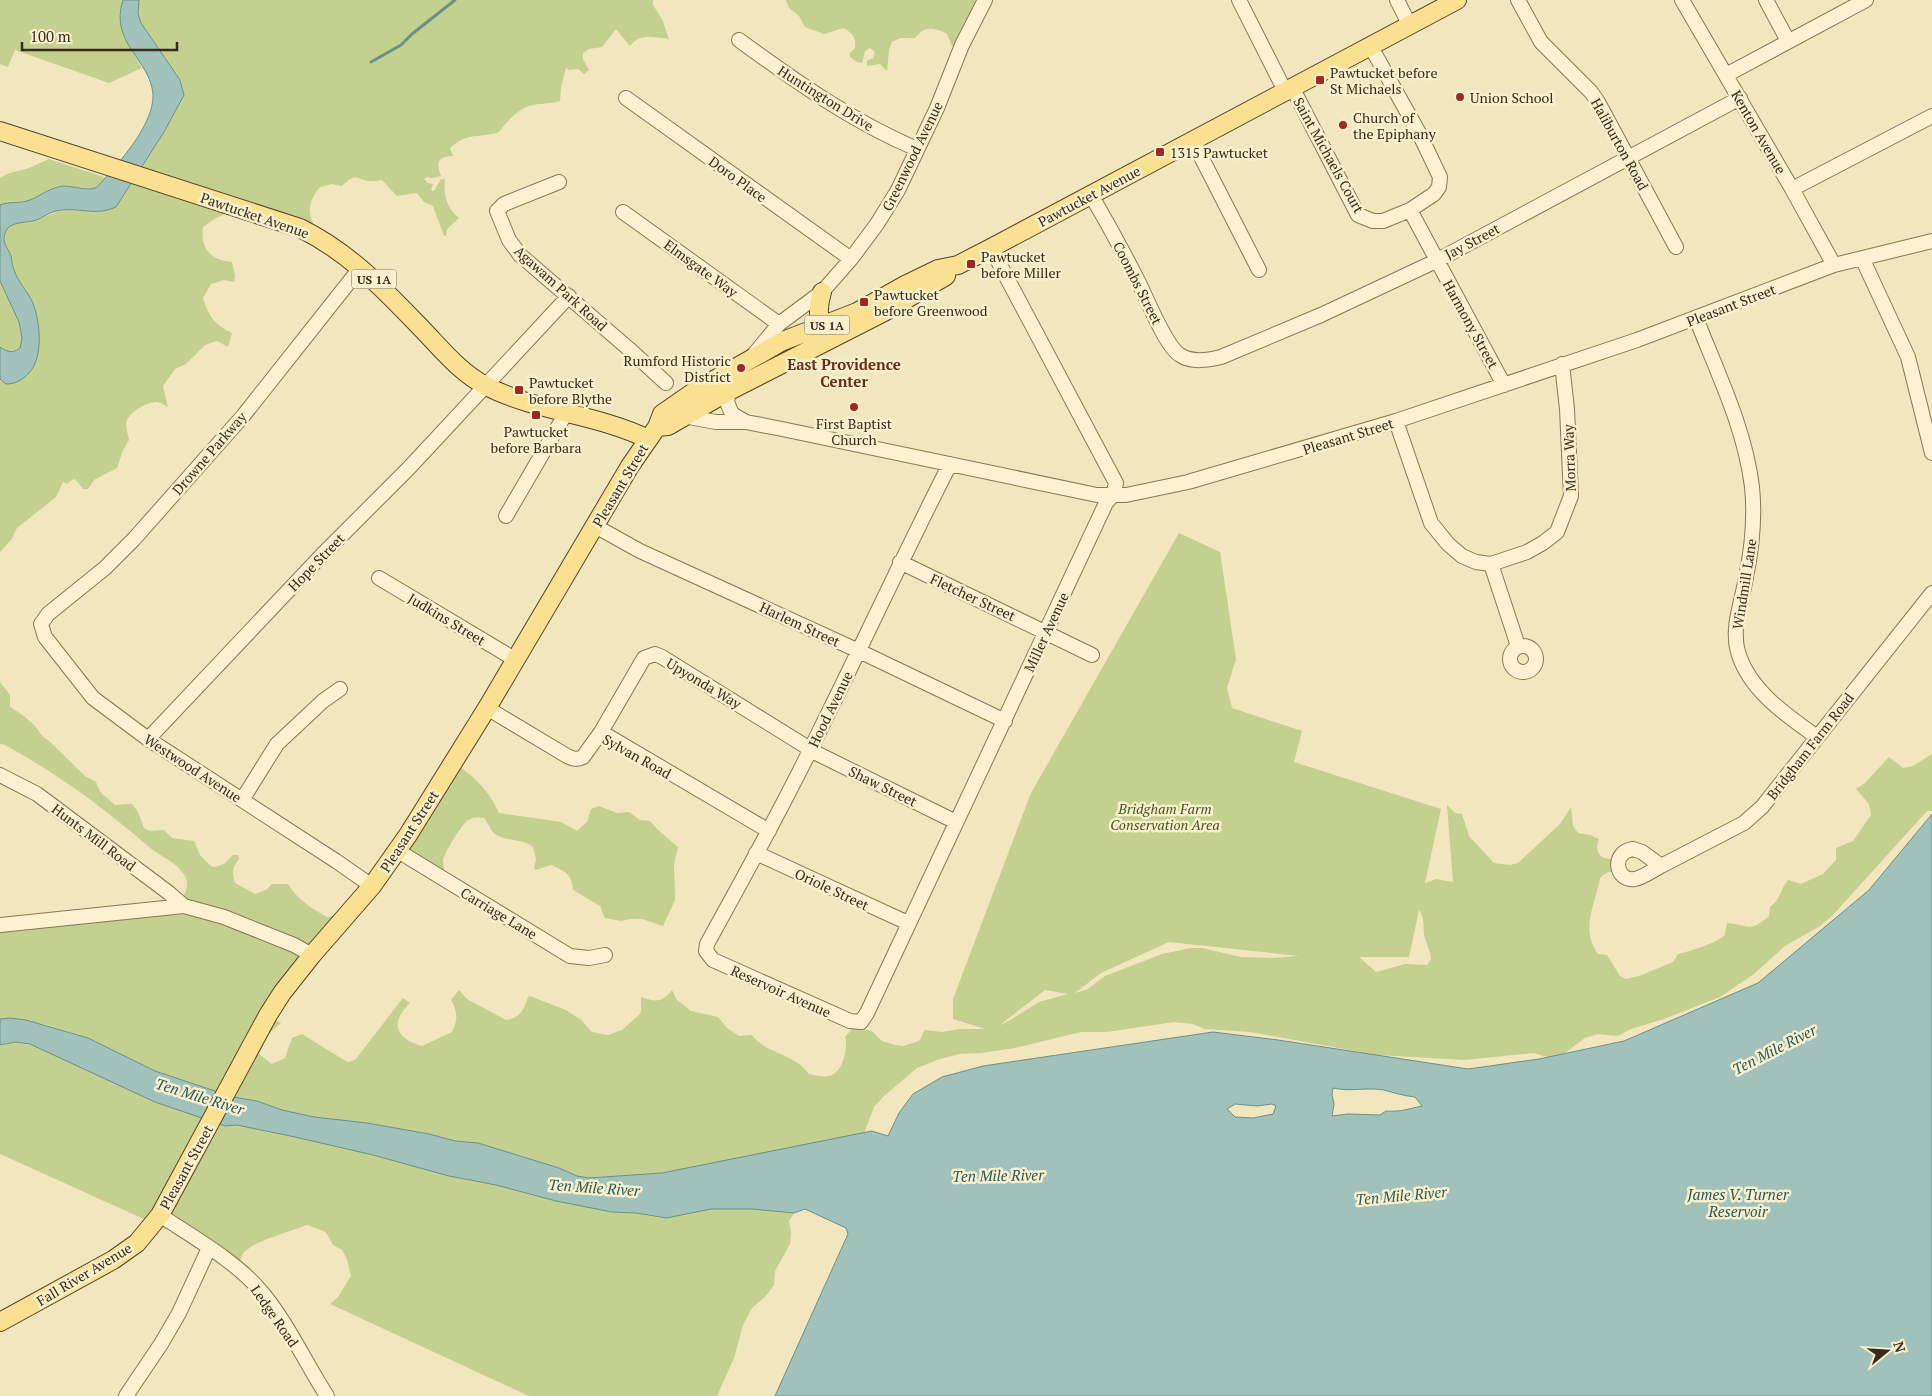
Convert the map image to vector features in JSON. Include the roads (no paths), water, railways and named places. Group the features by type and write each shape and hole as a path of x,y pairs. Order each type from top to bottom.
{"main road":[{"name":"Pawtucket Avenue","path":"0,131 300,228 335,248 361,267 452,361 486,386 566,413 652,433 668,426 729,391 857,312 905,285 929,273 958,265 991,248 1458,0"},
{"path":"822,292 817,306 823,334"},
{"name":"Pawtucket Avenue","path":"652,433 662,414 698,389 750,358 783,341 823,334"},
{"name":"Pleasant Street","path":"160,1215 268,1015 282,993 372,886 398,851 487,708 652,433"},
{"name":"Fall River Avenue","path":"0,1322 113,1260 137,1243 160,1215"}],"street":[{"name":"Greenwood Avenue","path":"750,358 780,324 822,292 851,259 877,224 898,190 937,108 962,45 985,0"},
{"name":"Saint Michaels Court","path":"1239,0 1358,214 1373,221 1383,221 1410,210 1434,194 1439,186 1440,177 1419,133 1370,48"},
{"path":"1397,0 1410,26"},
{"name":"Haliburton Road","path":"1518,0 1541,42 1594,97 1676,247"},
{"name":"Kenton Avenue","path":"1682,0 1740,98 1834,266"},
{"path":"1766,0 1788,41"},
{"path":"1726,75 1858,2"},
{"name":"Huntington Drive","path":"739,40 804,87 861,121 917,149"},
{"name":"Doro Place","path":"626,98 851,259"},
{"name":"Jay Street","path":"1195,360 1221,357 1321,315 1436,261 1740,98"},
{"path":"1792,189 1932,116"},
{"path":"1192,141 1259,270"},
{"name":"Agawam Park Road","path":"559,182 504,204 498,210 509,240 520,255 666,383"},
{"name":"Coombs Street","path":"1091,196 1171,346 1179,355 1195,360"},
{"name":"Harmony Street","path":"1410,210 1504,385"},
{"name":"Elmsgate Way","path":"623,212 780,324"},
{"name":"Pleasant Street","path":"683,416 716,422 746,422 1097,495 1126,495 1188,482 1396,421 1638,340 1834,266 1932,241"},
{"path":"991,248 1116,484 1113,495"},
{"path":"1862,258 1908,357 1932,453"},
{"name":"Drowne Parkway","path":"41,624 48,614 105,568 134,539 243,416 361,267"},
{"name":"Hope Street","path":"148,739 322,555 408,469 569,296"},
{"name":"Windmill Lane","path":"1696,318 1746,451 1752,489 1752,545 1737,618 1738,651 1747,672 1770,701 1817,737"},
{"name":"Morra Way","path":"1491,564 1527,552 1543,543 1556,532 1571,496 1567,409 1562,364"},
{"path":"729,391 727,402 732,414 746,422"},
{"path":"506,516 566,413"},
{"path":"1396,421 1431,523 1448,544 1462,556 1476,562 1491,564 1518,646"},
{"name":"Hood Avenue","path":"706,951 707,944 769,831 811,749 900,562 950,464"},
{"name":"Miller Avenue","path":"861,1022 1006,721 1106,503 1113,495"},
{"name":"Harlem Street","path":"595,526 640,551 859,651 1006,721"},
{"name":"Fletcher Street","path":"900,562 1092,655"},
{"name":"Judkins Street","path":"379,578 516,660"},
{"name":"Bridgham Farm Road","path":"1661,866 1744,824 1762,807 1932,593"},
{"name":"Westwood Avenue","path":"41,624 45,636 93,698 148,739 336,860 372,886"},
{"name":"Upyonda Way","path":"600,732 644,658 655,654 811,749"},
{"path":"242,800 277,744 323,701 340,689"},
{"name":"Sylvan Road","path":"487,708 573,759 583,758 600,732 769,831"},
{"name":"Shaw Street","path":"811,749 956,822"},
{"name":"Hunts Mill Road","path":"0,775 37,794 184,906"},
{"name":"Carriage Lane","path":"398,851 570,956 589,958 606,956"},
{"name":"Oriole Street","path":"756,853 908,924"},
{"name":"Hunts Mill Road","path":"0,925 184,906 224,917 294,945 312,956"},
{"name":"Reservoir Avenue","path":"706,951 713,960 850,1021 861,1022"},
{"name":"Ledge Road","path":"160,1215 209,1248 259,1288 327,1396"},
{"path":"126,1396 161,1344 179,1313 209,1248"}],"water":[{"path":"123,0 139,0 138,14 141,23 180,80 184,95 164,132 116,207 100,211 56,211 35,220 15,224 7,229 4,237 13,267 33,303 39,329 39,349 34,366 29,373 19,381 6,384 0,379 0,347 8,351 15,351 20,348 22,338 19,322 0,281 0,205 26,201 64,186 88,189 97,187 131,147 147,121 150,112 153,94 150,82 121,28 120,15"},
{"name":"James V. Turner Reservoir","path":"1932,814 1932,1396 775,1396 848,1234 846,1228 805,1209 794,1213 752,1209 711,1209 666,1218 636,1213 612,1212 556,1201 295,1137 237,1125 225,1126 155,1102 30,1044 16,1042 0,1045 0,1019 26,1020 88,1038 155,1071 233,1097 257,1101 282,1110 314,1117 367,1123 429,1134 455,1141 478,1143 559,1168 577,1176 589,1178 662,1173 872,1131 888,1136 899,1113 913,1094 942,1077 983,1066 1213,1032 1468,1069 1539,1059 1624,1041 1758,983 1869,890","holes":["1333,1088 1384,1090 1415,1097 1422,1106 1400,1111 1386,1111 1380,1115 1348,1114 1332,1116 1334,1104","1235,1104 1257,1106 1272,1104 1276,1106 1273,1114 1253,1118 1235,1117 1227,1109"]}],"waterway":[{"path":"371,62 401,45 455,0"}],"place":[{"name":"Pawtucket before St Michaels","path":"1320,80"},
{"name":"Union School","path":"1460,97"},
{"name":"Church of the Epiphany","path":"1343,125"},
{"name":"1315 Pawtucket","path":"1160,152"},
{"name":"Pawtucket before Miller","path":"971,264"},
{"name":"Pawtucket before Greenwood","path":"864,302"},
{"name":"Rumford Historic District","path":"741,368"},
{"name":"Pawtucket before Blythe","path":"519,390"},
{"name":"First Baptist Church","path":"854,407"},
{"name":"Pawtucket before Barbara","path":"536,415"}],"district":[{"name":"East Providence Center","path":"844,372"}],"park label":[{"name":"Bridgham Farm Conservation Area","path":"1165,816"}],"water label":[{"name":"Ten Mile River","path":"1774,1049"},
{"name":"Ten Mile River","path":"200,1096"},
{"name":"Ten Mile River","path":"998,1175"},
{"name":"Ten Mile River","path":"594,1187"},
{"name":"Ten Mile River","path":"1401,1195"}]}
